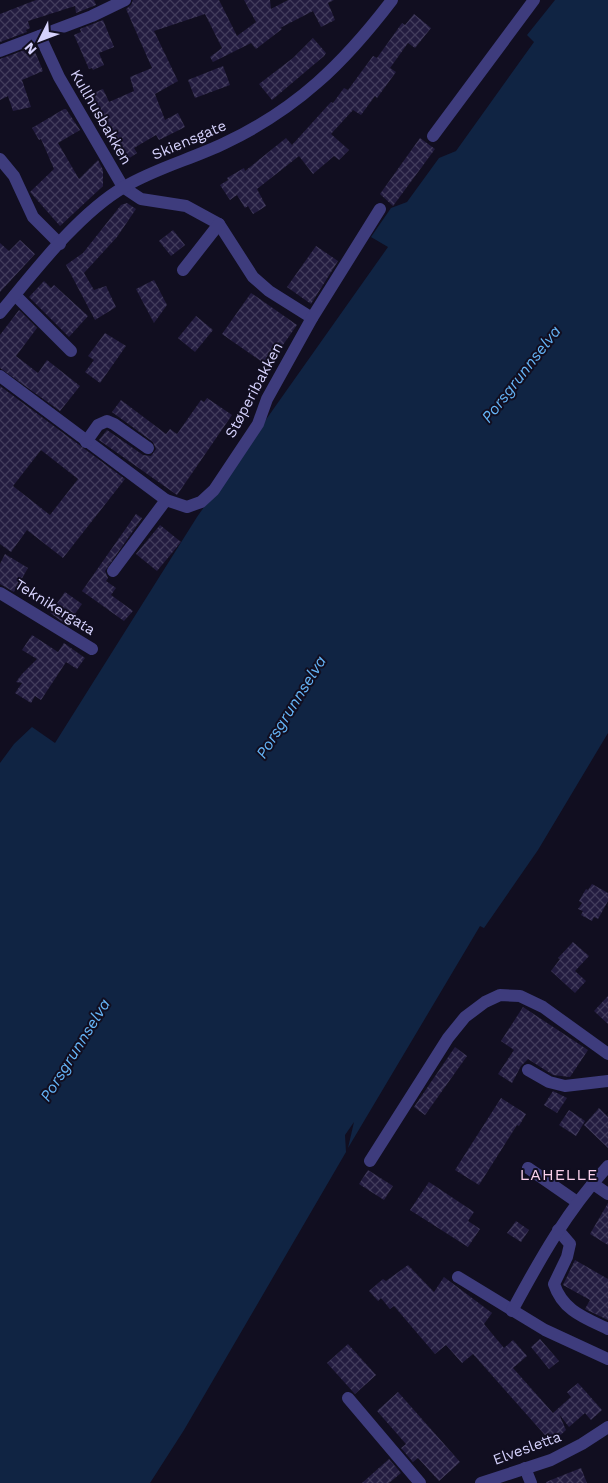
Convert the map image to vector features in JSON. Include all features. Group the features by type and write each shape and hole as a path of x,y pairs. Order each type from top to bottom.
{"street":[{"path":"0,50 92,16 125,0"},
{"name":"Skiensgate","path":"0,313 86,217 123,187 247,133 297,102 348,54 392,0"},
{"path":"433,136 534,0"},
{"name":"Kullhusbakken","path":"40,36 59,77 123,187"},
{"path":"0,159 14,176 33,217 60,244"},
{"path":"123,187 141,199 186,206 218,224 253,277 269,291 312,318"},
{"name":"Støperibakken","path":"0,376 166,500 187,507 201,502 214,490 258,424 267,399 312,318 380,209"},
{"path":"183,270 218,224"},
{"path":"15,295 71,351"},
{"path":"86,442 98,425 107,422 114,424 148,448"},
{"path":"113,571 166,500"},
{"name":"Teknikergata","path":"0,592 92,649"},
{"path":"370,1161 448,1038 465,1017 485,1002 500,995 520,996 543,1008 608,1054"},
{"path":"528,1070 549,1082 565,1086 608,1081"},
{"path":"512,1311 544,1251 577,1202 608,1166"},
{"path":"528,1168 577,1202"},
{"path":"592,1183 608,1194"},
{"path":"558,1230 570,1244 567,1257 554,1284 558,1296 563,1304 608,1330"},
{"path":"458,1277 545,1330 608,1359"},
{"path":"348,1398 415,1481"},
{"name":"Elvesletta","path":"481,1483 569,1451 608,1427"},
{"path":"525,1468 531,1483"}],"water":[{"name":"Porsgrunnselva","path":"555,0 608,0 608,733 538,850 484,928 480,926 348,1148 354,1122 345,1135 346,1152 184,1430 150,1483 0,1483 0,763 14,744 32,727 55,743 197,517 388,247 371,237 391,208 407,202 439,158 456,151 534,42 527,35"}],"building":[{"path":"36,0 94,0 96,5 76,13 75,6 28,21 30,28 26,30 27,32 0,42 0,14"},
{"path":"133,0 219,0 237,36 256,22 244,0 270,0 271,9 288,0 334,0 328,3 335,20 321,27 313,11 280,28 282,29 256,49 251,43 213,62 210,57 222,48 205,14 154,31 178,81 155,94 165,120 178,113 185,127 159,140 156,135 134,148 137,153 122,163 97,119 88,95 103,89 109,102 134,91 130,77 152,68 126,9"},
{"path":"414,14 431,28 415,48 408,43 390,68 396,72 377,98 375,96 361,115 353,110 331,134 349,150 339,160 334,156 313,174 299,156 257,189 266,206 253,214 248,206 245,208 237,195 230,200 220,185 228,180 227,178 244,168 245,171 286,138 292,145 331,102 333,103 344,88 348,90 373,56 377,58 402,23 405,25"},
{"path":"103,20 114,47 99,53 104,65 93,70 92,68 89,69 74,35 81,32 80,29"},
{"path":"313,38 326,53 272,100 259,84 293,58"},
{"path":"33,47 43,71 22,80 31,107 13,111 8,96 0,100 0,59"},
{"path":"223,66 230,85 195,98 188,80"},
{"path":"66,109 80,130 58,143 79,179 98,160 103,170 103,186 60,226 30,192 54,169 41,139 39,140 32,128"},
{"path":"420,138 435,149 393,206 380,194"},
{"path":"127,203 136,209 117,237 84,273 94,290 106,286 116,307 95,320 66,265 83,253 121,205"},
{"path":"173,230 185,245 171,256 159,241"},
{"path":"20,240 35,254 0,292 0,243 9,251"},
{"path":"316,246 338,261 311,304 287,287"},
{"path":"154,280 167,305 154,323 136,289"},
{"path":"44,281 51,288 54,285 88,316 69,337 29,297"},
{"path":"251,293 297,325 268,366 222,334"},
{"path":"19,310 37,328 16,356 38,373 47,360 80,386 60,411 0,368 0,335"},
{"path":"196,316 213,330 195,352 178,338"},
{"path":"105,333 126,346 100,383 85,372 94,360 88,356"},
{"path":"0,386 125,479 63,558 27,530 11,552 0,544","holes":["41,450 78,479 50,515 13,486"]},
{"path":"207,398 232,415 177,495 99,440 107,430 143,455 151,456 156,449 153,442 112,412 121,400 166,434 170,429 177,434 201,400 204,402"},
{"path":"136,514 142,518 105,571 108,578 106,581 116,588 111,595 133,611 124,621 82,591"},
{"path":"160,525 181,542 157,571 136,554"},
{"path":"5,554 28,568 14,592 0,584 0,564"},
{"path":"65,592 82,604 67,625 50,613"},
{"path":"32,635 58,652 64,643 85,658 77,669 66,662 41,700 35,696 31,703 15,693 22,683 16,682 37,659 22,650"},
{"path":"592,884 608,893 608,901 598,919 594,917 592,921 581,915 583,911 578,909 582,903 579,901 586,889 588,890"},
{"path":"573,942 589,956 575,971 586,981 575,993 551,971 560,959 558,958"},
{"path":"608,996 608,1024 594,1011"},
{"path":"523,1007 588,1050 570,1077 553,1075 528,1059 521,1066 512,1083 498,1074 514,1050 501,1041"},
{"path":"455,1047 467,1056 425,1115 414,1107"},
{"path":"553,1091 567,1098 557,1113 544,1105"},
{"path":"501,1098 526,1114 479,1185 455,1170"},
{"path":"599,1108 608,1117 608,1148 584,1125"},
{"path":"569,1110 585,1121 576,1136 559,1125"},
{"path":"368,1170 393,1186 384,1200 359,1184"},
{"path":"429,1182 474,1212 468,1221 480,1229 468,1247 410,1210"},
{"path":"608,1203 608,1245 590,1234"},
{"path":"516,1221 529,1230 521,1242 507,1233"},
{"path":"575,1260 608,1279 608,1320 585,1309 590,1300 563,1285"},
{"path":"408,1265 434,1292 444,1277 492,1313 484,1324 504,1348 513,1340 527,1356 513,1368 553,1413 571,1397 567,1392 578,1383 602,1410 591,1420 585,1413 569,1427 559,1414 566,1430 552,1443 473,1354 462,1363 446,1345 435,1354 394,1306 390,1309 381,1298 378,1301 369,1291 383,1279 386,1281"},
{"path":"540,1339 559,1361 549,1369 531,1347"},
{"path":"348,1344 376,1375 355,1394 327,1363"},
{"path":"398,1392 460,1462 439,1481 418,1458 413,1462 401,1448 406,1444 377,1411"},
{"path":"389,1459 401,1473 389,1483 362,1483"},
{"path":"581,1468 587,1483 546,1483 546,1482"}],"district":[{"name":"LAHELLE","path":"559,1174"}]}
